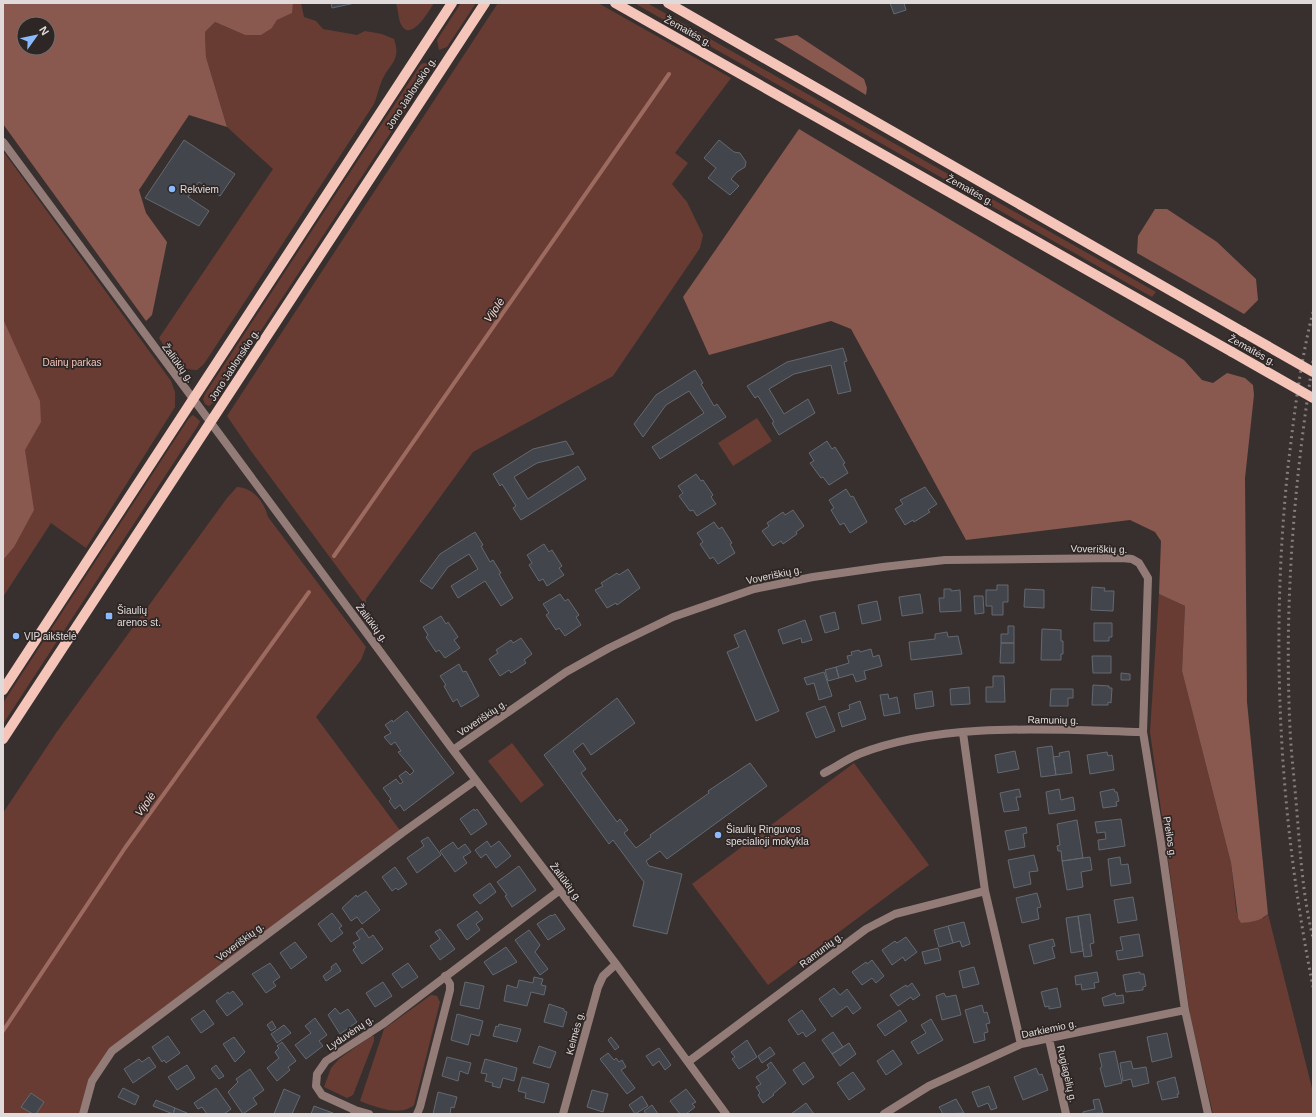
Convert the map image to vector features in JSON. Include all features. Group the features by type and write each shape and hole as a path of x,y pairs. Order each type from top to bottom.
{"main road":[{"name":"Jono Jablonskio g.","path":"3,690 452,3"},
{"name":"Jono Jablonskio g.","path":"3,739 485,3"},
{"name":"Žemaitės g.","path":"615,3 1313,398"},
{"name":"Žemaitės g.","path":"668,3 1313,372"}],"street":[{"name":"Žaliūkių g.","path":"3,142 453,750 616,964 726,1114"},
{"name":"Voveriškių g.","path":"453,750 566,672 609,648 673,617 754,589 813,577 945,560 1100,557 1132,559 1139,563"},
{"name":"Preilos g.","path":"1139,563 1148,578 1143,732 1161,843 1185,1010 1208,1114"},
{"name":"Ramunių g.","path":"824,773 858,755 886,746 923,738 963,733 1008,730 1143,732"},
{"path":"963,733 985,891 1021,1044"},
{"name":"Voveriškių g.","path":"83,1114 92,1081 112,1051 402,833 476,780"},
{"name":"Lyduvėnų g.","path":"369,1114 355,1112 322,1095 316,1086 317,1074 326,1061 383,1024 444,976 560,890"},
{"name":"Ramunių g.","path":"688,1062 866,929 895,914 985,891"},
{"name":"Kelmės g.","path":"563,1114 598,986 603,976 616,964"},
{"path":"416,1114 420,1107 450,990 450,984 444,976"},
{"name":"Darkiemio g.","path":"884,1114 929,1086 1021,1044 1185,1010"},
{"name":"Rugiagėlių g.","path":"1049,1039 1066,1114"}],"green space":[{"path":"293,3 301,3 304,17 316,21 323,29 357,35 365,31 382,34 394,39 396,47 395,58 384,77 374,104 204,364 197,370 189,369 178,364 170,356 159,338 273,169 227,127 206,57 205,32 215,22 245,35 272,28 277,20 291,13"},
{"path":"396,3 434,3 423,19 413,29 408,30 404,28 400,22"},
{"path":"461,3 476,3 447,47 439,50 437,40"},
{"path":"498,3 598,3 731,78 675,153 688,163 672,184 687,202 703,235 700,248 613,376 473,452 366,599 366,606 251,451 227,416"},
{"path":"634,3 647,3 1156,292 1152,297"},
{"path":"421,64 430,64 431,71 214,402 209,406 205,404 203,399 205,394"},
{"name":"Dainų parkas","path":"3,151 171,381 175,392 175,407 86,548 51,523 3,597"},
{"path":"193,415 200,421 199,424 3,724 3,703 189,418"},
{"path":"757,418 772,441 733,466 718,443"},
{"path":"237,487 248,490 261,501 268,517 366,647 361,660 316,717 402,833 112,1051 92,1081 83,1114 3,1114 3,813 56,733 227,498"},
{"path":"1159,594 1185,606 1182,671 1231,863 1238,918 1264,918 1268,914 1313,1092 1313,1114 1213,1114 1190,1015 1150,732"},
{"path":"512,743 544,785 521,803 488,761"},
{"path":"854,763 929,865 768,985 692,884"},
{"path":"431,995 437,996 440,1002 414,1105 409,1109 395,1111 373,1106 360,1101 384,1029"},
{"path":"371,1036 374,1036 374,1041 353,1095 347,1098 324,1087 331,1068 339,1059"}],"shaded area":[{"path":"3,3 293,3 292,13 277,20 272,28 261,35 245,35 215,22 205,32 206,57 227,127 189,115 139,190 146,213 167,242 152,315 146,321 3,124"},
{"path":"797,35 864,79 867,88 866,95 774,39"},
{"path":"799,129 1184,360 1202,380 1213,383 1227,373 1245,378 1253,385 1254,395 1245,478 1247,702 1268,914 1259,920 1241,923 1238,918 1231,863 1182,671 1185,606 1159,594 1161,541 1155,532 1130,520 966,540 851,329 831,321 709,355 683,297"},
{"path":"1155,209 1167,209 1217,242 1256,279 1258,300 1244,314 1137,253 1138,236"},
{"path":"3,319 40,401 41,422 25,450 34,510 14,547 3,560"}],"building":[{"path":"331,3 355,3 332,8"},
{"path":"890,3 904,3 906,10 894,14"},
{"name":"Rekviem","path":"184,140 235,174 220,196 199,182 188,197 209,211 199,226 145,198"},
{"path":"719,140 734,152 740,153 746,162 745,167 737,172 731,179 739,186 730,195 708,178 716,168 704,158"},
{"path":"843,348 847,361 844,362 851,391 838,394 831,365 794,374 769,389 784,414 808,399 815,413 779,435 772,423 774,422 758,396 755,398 747,386 787,362"},
{"path":"695,370 703,383 701,384 714,406 717,404 726,417 660,459 652,447 704,413 689,391 666,405 643,437 634,424 656,395"},
{"path":"566,441 574,454 537,463 514,477 528,499 578,466 586,479 521,520 513,508 516,506 502,484 500,486 493,474 533,449"},
{"path":"827,441 832,449 835,447 845,463 843,464 848,473 829,485 823,477 821,478 810,463 814,461 809,453"},
{"path":"696,474 701,481 703,480 713,495 711,497 716,504 697,516 693,510 690,511 679,496 683,493 678,486"},
{"path":"925,487 937,504 928,510 930,512 914,522 913,520 905,525 895,509 903,504 900,500"},
{"path":"846,489 851,497 853,496 867,522 850,533 844,523 840,525 831,510 834,508 829,500"},
{"path":"793,510 804,526 796,532 797,534 783,544 781,541 773,546 762,531 769,526 767,523 783,512 785,515"},
{"path":"714,522 719,529 722,527 732,543 730,544 735,553 718,564 713,557 710,559 700,544 703,542 697,533"},
{"path":"475,532 483,545 481,546 490,562 493,560 501,573 499,574 513,598 501,606 485,581 458,598 451,586 478,569 469,554 448,567 432,589 420,581 440,554"},
{"path":"544,544 549,552 552,550 562,566 559,568 564,575 547,586 543,579 539,581 529,565 532,563 527,555"},
{"path":"628,569 640,588 617,605 616,603 607,608 595,590 603,586 601,583 617,573 619,575"},
{"path":"997,585 1008,585 1008,602 1003,602 1003,615 992,615 992,606 986,606 986,590 997,590"},
{"path":"1092,587 1105,588 1104,591 1114,591 1113,611 1091,610"},
{"path":"944,589 951,589 951,591 960,590 961,611 940,612 939,598 944,598"},
{"path":"1025,589 1044,590 1044,608 1024,607"},
{"path":"560,594 565,601 568,599 579,615 576,617 581,625 565,636 559,628 556,630 546,615 549,613 543,604"},
{"path":"920,594 923,613 902,616 899,597"},
{"path":"974,596 983,596 984,613 975,614"},
{"path":"877,601 881,620 862,624 858,605"},
{"path":"835,612 839,629 825,633 820,616"},
{"path":"441,616 446,624 448,622 458,637 454,640 460,648 445,658 439,650 436,652 426,637 428,635 423,627"},
{"path":"805,620 812,640 802,643 801,638 783,644 778,630"},
{"path":"1094,623 1112,623 1112,637 1109,637 1109,641 1094,641"},
{"path":"1008,626 1014,626 1014,643 1001,643 1001,634 1008,634"},
{"path":"1042,629 1061,630 1063,654 1061,654 1061,660 1041,660"},
{"path":"745,630 779,711 756,721 727,652 739,647 734,635"},
{"path":"947,632 948,637 958,636 962,654 911,660 909,642 935,639 935,634"},
{"path":"521,638 532,654 524,660 526,663 511,673 509,670 500,676 489,659 498,653 496,650 511,640 513,643"},
{"path":"1001,643 1014,643 1014,663 1000,663"},
{"path":"871,649 873,657 879,655 882,666 864,671 866,679 856,682 853,674 839,678 836,667 849,663 847,656 852,655 851,652 859,650 860,652"},
{"path":"1092,656 1111,656 1111,673 1093,673"},
{"path":"459,664 463,672 466,671 479,696 461,707 457,699 453,702 444,686 446,685 440,676"},
{"path":"836,667 839,678 828,681 825,670"},
{"path":"824,672 832,696 819,700 814,683 807,685 804,678"},
{"path":"1121,673 1130,674 1130,680 1121,680"},
{"path":"993,676 1004,676 1005,702 986,702 986,687 993,687"},
{"path":"1093,685 1109,686 1109,688 1112,688 1111,703 1108,702 1108,705 1092,705"},
{"path":"969,687 970,704 951,705 950,689"},
{"path":"1051,689 1073,689 1073,698 1068,698 1068,706 1050,706"},
{"path":"932,691 934,706 916,709 914,694"},
{"path":"888,694 889,699 897,697 900,713 884,716 880,695"},
{"path":"617,698 635,723 591,755 583,743 573,751 586,769 581,773 617,822 620,819 628,830 624,833 636,848 651,837 650,835 709,793 708,791 750,763 767,786 667,859 660,851 646,861 649,866 682,874 667,934 633,926 644,882 613,840 609,844 544,755"},
{"path":"860,701 866,719 842,727 838,713 850,709 849,705"},
{"path":"825,706 835,731 816,738 806,713"},
{"path":"407,711 454,773 404,811 400,805 395,809 389,801 391,799 383,788 396,779 400,784 403,782 399,776 406,771 410,775 414,771 398,752 401,751 395,742 391,745 384,737 391,733 385,725 392,720 393,722"},
{"path":"1052,746 1056,775 1041,777 1037,748"},
{"path":"1015,751 1019,769 998,773 995,755"},
{"path":"1069,751 1072,773 1056,775 1053,757 1060,756 1059,753"},
{"path":"1107,752 1108,756 1112,755 1114,770 1090,774 1087,755"},
{"path":"1019,789 1021,797 1016,797 1019,810 1004,812 1000,793"},
{"path":"1059,789 1061,800 1073,797 1075,810 1049,814 1046,792"},
{"path":"1114,789 1115,792 1117,792 1119,801 1116,802 1117,806 1103,808 1100,792"},
{"path":"474,809 475,811 477,809 487,824 471,835 460,819"},
{"path":"1121,819 1125,846 1099,850 1098,840 1106,839 1105,832 1097,833 1095,822"},
{"path":"1077,820 1083,858 1062,861 1061,851 1058,851 1057,846 1060,845 1057,824"},
{"path":"1026,827 1027,833 1023,834 1025,847 1009,850 1005,831"},
{"path":"428,837 441,855 417,873 407,858 424,846 421,841"},
{"path":"487,841 491,847 499,841 511,856 496,868 486,854 481,858 475,850"},
{"path":"453,842 458,849 465,844 471,852 463,857 467,863 455,872 440,851"},
{"path":"1034,855 1038,871 1029,872 1031,884 1014,888 1008,860"},
{"path":"1090,857 1092,870 1081,872 1083,887 1067,890 1062,861"},
{"path":"1120,857 1121,865 1128,864 1131,883 1111,886 1108,859"},
{"path":"519,866 536,890 512,907 505,896 507,895 497,882"},
{"path":"395,867 407,884 398,890 396,888 392,891 382,877"},
{"path":"490,883 496,892 480,904 473,895"},
{"path":"366,891 380,910 362,924 357,917 351,921 342,908 356,895 357,897"},
{"path":"1037,893 1041,907 1037,908 1039,919 1022,923 1016,898"},
{"path":"1133,897 1137,920 1118,923 1114,900"},
{"path":"477,911 483,919 476,924 480,930 467,940 457,925"},
{"path":"332,913 342,926 339,928 343,933 331,942 318,924"},
{"path":"555,914 565,929 548,940 537,924"},
{"path":"1090,914 1094,943 1090,944 1092,956 1084,957 1078,916"},
{"path":"1078,916 1083,951 1071,953 1066,918"},
{"path":"964,922 970,944 962,947 960,941 953,943 948,926"},
{"path":"948,926 953,943 939,947 934,930"},
{"path":"362,928 369,938 373,935 383,949 362,964 353,950 356,947 353,943 360,939 356,933"},
{"path":"440,929 455,949 440,960 430,946 440,939 435,932"},
{"path":"529,930 540,945 535,952 548,969 540,975 515,940"},
{"path":"1139,934 1143,956 1118,960 1116,951 1123,950 1120,937"},
{"path":"906,937 917,952 905,961 903,957 892,965 882,950 895,941 897,943"},
{"path":"1053,939 1055,946 1052,947 1055,958 1034,964 1029,945"},
{"path":"295,942 307,957 291,969 280,953"},
{"path":"506,947 517,962 493,975 484,962"},
{"path":"938,948 941,960 925,964 922,952"},
{"path":"872,960 884,976 876,983 872,978 862,985 852,972 866,962 867,964"},
{"path":"270,963 280,977 273,982 276,986 266,993 252,974"},
{"path":"336,963 341,971 326,981 323,976 332,969 331,967"},
{"path":"408,963 418,977 402,988 392,974"},
{"path":"974,967 979,984 963,988 959,971"},
{"path":"1097,972 1099,982 1094,983 1095,988 1082,990 1081,984 1076,985 1075,976"},
{"path":"1140,972 1140,974 1144,974 1146,986 1143,987 1143,990 1126,992 1123,975"},
{"path":"534,977 543,979 541,985 546,986 544,995 531,992 527,1006 504,1001 507,985 517,988 519,980 533,983"},
{"path":"383,982 392,996 375,1007 366,993"},
{"path":"465,982 484,986 479,1009 460,1005"},
{"path":"912,983 920,995 913,1000 911,997 898,1006 890,995"},
{"path":"834,988 840,995 847,989 861,1008 853,1014 847,1006 832,1017 819,999"},
{"path":"1057,988 1061,1007 1049,1009 1049,1006 1045,1007 1041,992"},
{"path":"233,991 243,1004 227,1016 216,1001 228,992 229,994"},
{"path":"944,993 946,997 956,995 961,1015 942,1020 936,996"},
{"path":"1115,993 1116,996 1123,995 1124,1003 1104,1006 1102,998"},
{"path":"549,1004 564,1009 564,1011 567,1012 563,1027 544,1022"},
{"path":"982,1005 984,1013 987,1012 990,1023 986,1024 988,1032 984,1033 985,1040 974,1043 965,1010"},
{"path":"335,1008 340,1014 348,1009 357,1022 340,1034 328,1015"},
{"path":"204,1010 214,1024 201,1033 191,1019"},
{"path":"802,1010 816,1030 806,1037 803,1032 798,1035 788,1020"},
{"path":"900,1010 907,1021 885,1036 877,1025"},
{"path":"457,1014 483,1021 479,1036 471,1034 468,1045 451,1040"},
{"path":"315,1018 327,1035 319,1041 323,1046 306,1059 295,1045 311,1033 305,1026"},
{"path":"931,1019 943,1040 918,1054 911,1042 926,1033 921,1025"},
{"path":"272,1021 276,1028 271,1031 267,1025"},
{"path":"499,1024 521,1029 517,1042 493,1036 496,1026 498,1027"},
{"path":"284,1025 291,1033 277,1043 271,1034"},
{"path":"833,1032 843,1047 832,1054 822,1040"},
{"path":"1167,1033 1172,1057 1152,1062 1147,1037"},
{"path":"168,1036 180,1053 166,1063 164,1060 162,1062 152,1047"},
{"path":"234,1037 245,1052 235,1062 223,1044"},
{"path":"611,1037 619,1047 615,1050 608,1040"},
{"path":"747,1040 757,1057 739,1069 732,1059 735,1057 731,1052"},
{"path":"282,1042 296,1061 288,1067 290,1070 277,1081 267,1068 279,1058 275,1052 279,1048 277,1046"},
{"path":"849,1043 856,1054 840,1066 832,1054"},
{"path":"539,1046 556,1052 550,1068 533,1063"},
{"path":"770,1047 775,1054 762,1063 758,1056"},
{"path":"659,1048 671,1065 665,1070 659,1061 653,1066 646,1056"},
{"path":"893,1050 902,1064 886,1075 877,1061"},
{"path":"1115,1051 1122,1083 1105,1087 1100,1068 1102,1067 1099,1054"},
{"path":"608,1053 614,1060 616,1058 619,1062 622,1060 626,1067 621,1070 635,1088 627,1094 600,1059"},
{"path":"149,1057 156,1067 133,1083 124,1069 139,1059 142,1062"},
{"path":"447,1057 471,1063 468,1074 460,1071 458,1081 442,1076"},
{"path":"485,1059 517,1068 514,1081 503,1078 500,1088 492,1086 493,1083 485,1081 487,1074 481,1073"},
{"path":"1131,1061 1133,1069 1146,1067 1149,1083 1133,1087 1131,1079 1123,1081 1120,1063"},
{"path":"771,1062 786,1083 763,1103 758,1095 760,1093 756,1087 761,1084 756,1077 769,1068 767,1065"},
{"path":"804,1062 814,1077 803,1085 793,1070"},
{"path":"187,1065 195,1078 177,1090 168,1077"},
{"path":"216,1065 224,1076 219,1079 211,1069"},
{"path":"1036,1068 1039,1075 1042,1074 1048,1090 1023,1100 1014,1077"},
{"path":"250,1069 264,1090 253,1098 257,1104 243,1114 228,1092 238,1082 236,1079"},
{"path":"853,1072 865,1089 849,1100 837,1083"},
{"path":"522,1077 549,1084 544,1103 525,1098 526,1093 518,1091"},
{"path":"1175,1077 1179,1094 1177,1094 1178,1097 1162,1100 1157,1082"},
{"path":"989,1086 997,1108 991,1110 988,1103 978,1107 972,1092"},
{"path":"123,1088 139,1096 135,1105 118,1097"},
{"path":"216,1088 231,1109 224,1114 207,1114 202,1107 198,1109 194,1103"},
{"path":"284,1089 300,1096 292,1114 274,1114"},
{"path":"686,1089 696,1102 692,1104 695,1107 686,1114 680,1114 670,1101"},
{"path":"592,1090 608,1094 603,1112 587,1107"},
{"path":"438,1092 457,1097 454,1108 451,1107 450,1114 433,1114"},
{"path":"31,1093 44,1102 36,1114 33,1114 21,1107"},
{"path":"642,1096 648,1106 635,1114 629,1105"},
{"path":"956,1099 964,1113 943,1114 939,1107"},
{"path":"1099,1099 1103,1113 1083,1114 1083,1112 1095,1109 1093,1100"},
{"path":"156,1100 175,1108 173,1114 153,1106"},
{"path":"806,1103 814,1114 791,1114"},
{"path":"652,1105 658,1114 646,1114 644,1111"},
{"path":"314,1106 333,1113 311,1114"},
{"path":"175,1108 187,1113 173,1114"}],"waterway":[{"name":"Vijolė","path":"334,556 669,74"},
{"name":"Vijolė","path":"3,1031 125,848 309,592"}],"railway":[{"path":"1313,312 1301,370 1288,467 1280,597 1279,663 1285,793 1301,922 1313,987"},
{"path":"1313,361 1306,406 1296,498 1292,544 1288,636 1290,728 1300,853 1309,921 1313,938"}],"place":[{"name":"Rekviem","path":"172,189"},
{"name":"Šiaulių arenos st.","path":"109,616"},
{"name":"VIP aikštelė","path":"16,636"},
{"name":"Šiaulių Ringuvos specialioji mokykla","path":"718,835"}]}
